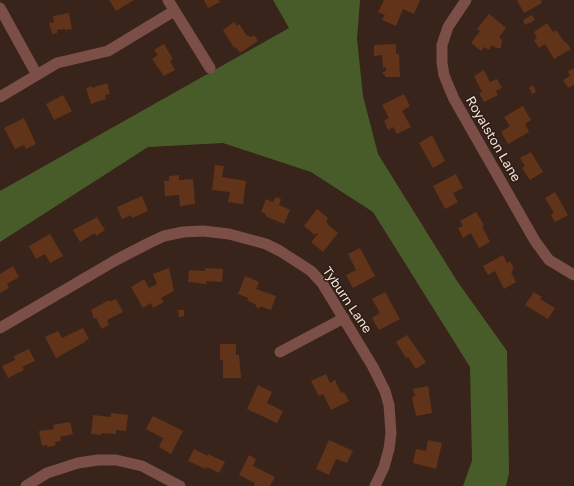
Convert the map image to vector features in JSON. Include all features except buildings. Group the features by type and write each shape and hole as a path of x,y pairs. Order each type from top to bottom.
{"street":[{"path":"168,0 210,68"},
{"name":"Royalston Lane","path":"466,0 448,27 444,40 441,55 444,75 454,99 535,241 549,260 574,275"},
{"path":"0,8 37,75"},
{"path":"0,98 57,63 108,51 174,11"},
{"name":"Tyburn Lane","path":"0,328 116,260 164,236 183,232 203,231 229,234 253,240 280,251 311,271 322,284 344,318 385,390 389,404 391,433 389,449 384,467 375,486"},
{"path":"280,352 344,318"},
{"path":"26,486 47,473 72,464 98,460 116,460 142,466 180,486"}],"green space":[{"path":"273,0 360,0 357,39 363,96 378,154 457,281 507,351 509,473 506,486 463,486 472,461 470,367 373,212 311,172 223,143 148,147 0,242 0,191 289,28"}]}
